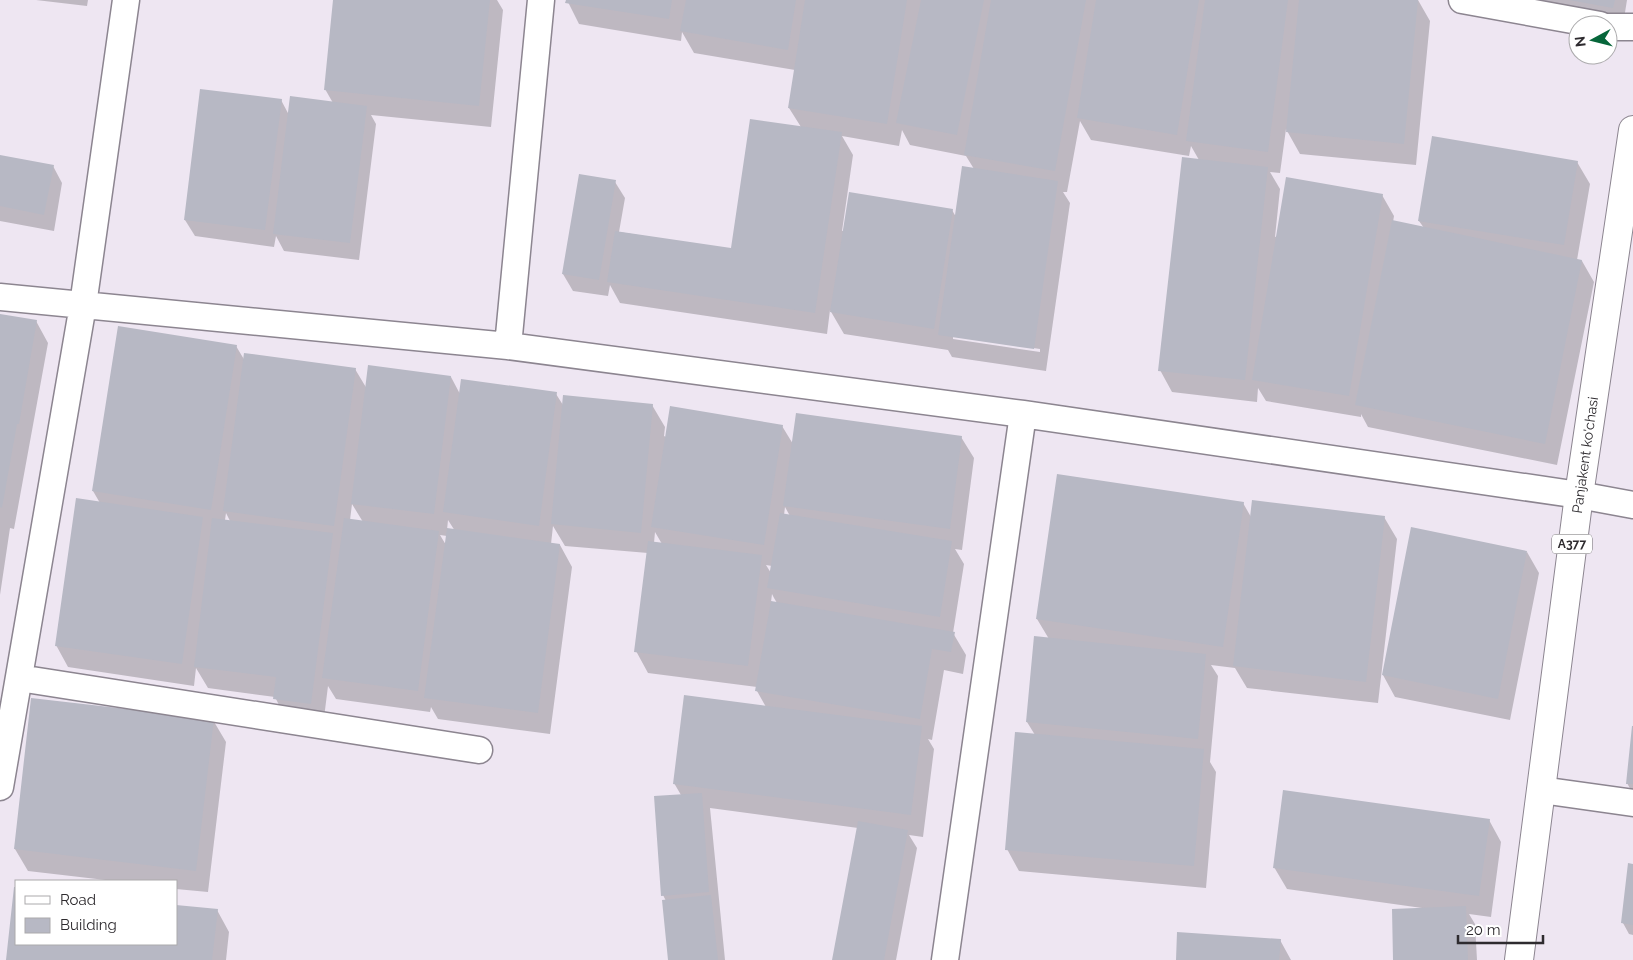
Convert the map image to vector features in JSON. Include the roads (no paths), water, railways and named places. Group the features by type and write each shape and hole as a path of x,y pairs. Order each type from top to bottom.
{"main road":[{"name":"Panjakent ko'chasi","path":"1519,960 1579,495 1633,130"}],"street":[{"path":"0,787 83,305 126,0"},
{"path":"508,346 541,0"},
{"path":"1462,0 1568,19"},
{"path":"1618,26 1633,27"},
{"path":"0,297 508,346 1022,414 1579,495 1633,505"},
{"path":"945,960 1022,414"},
{"path":"19,678 479,750"},
{"path":"1541,790 1633,803"}]}
